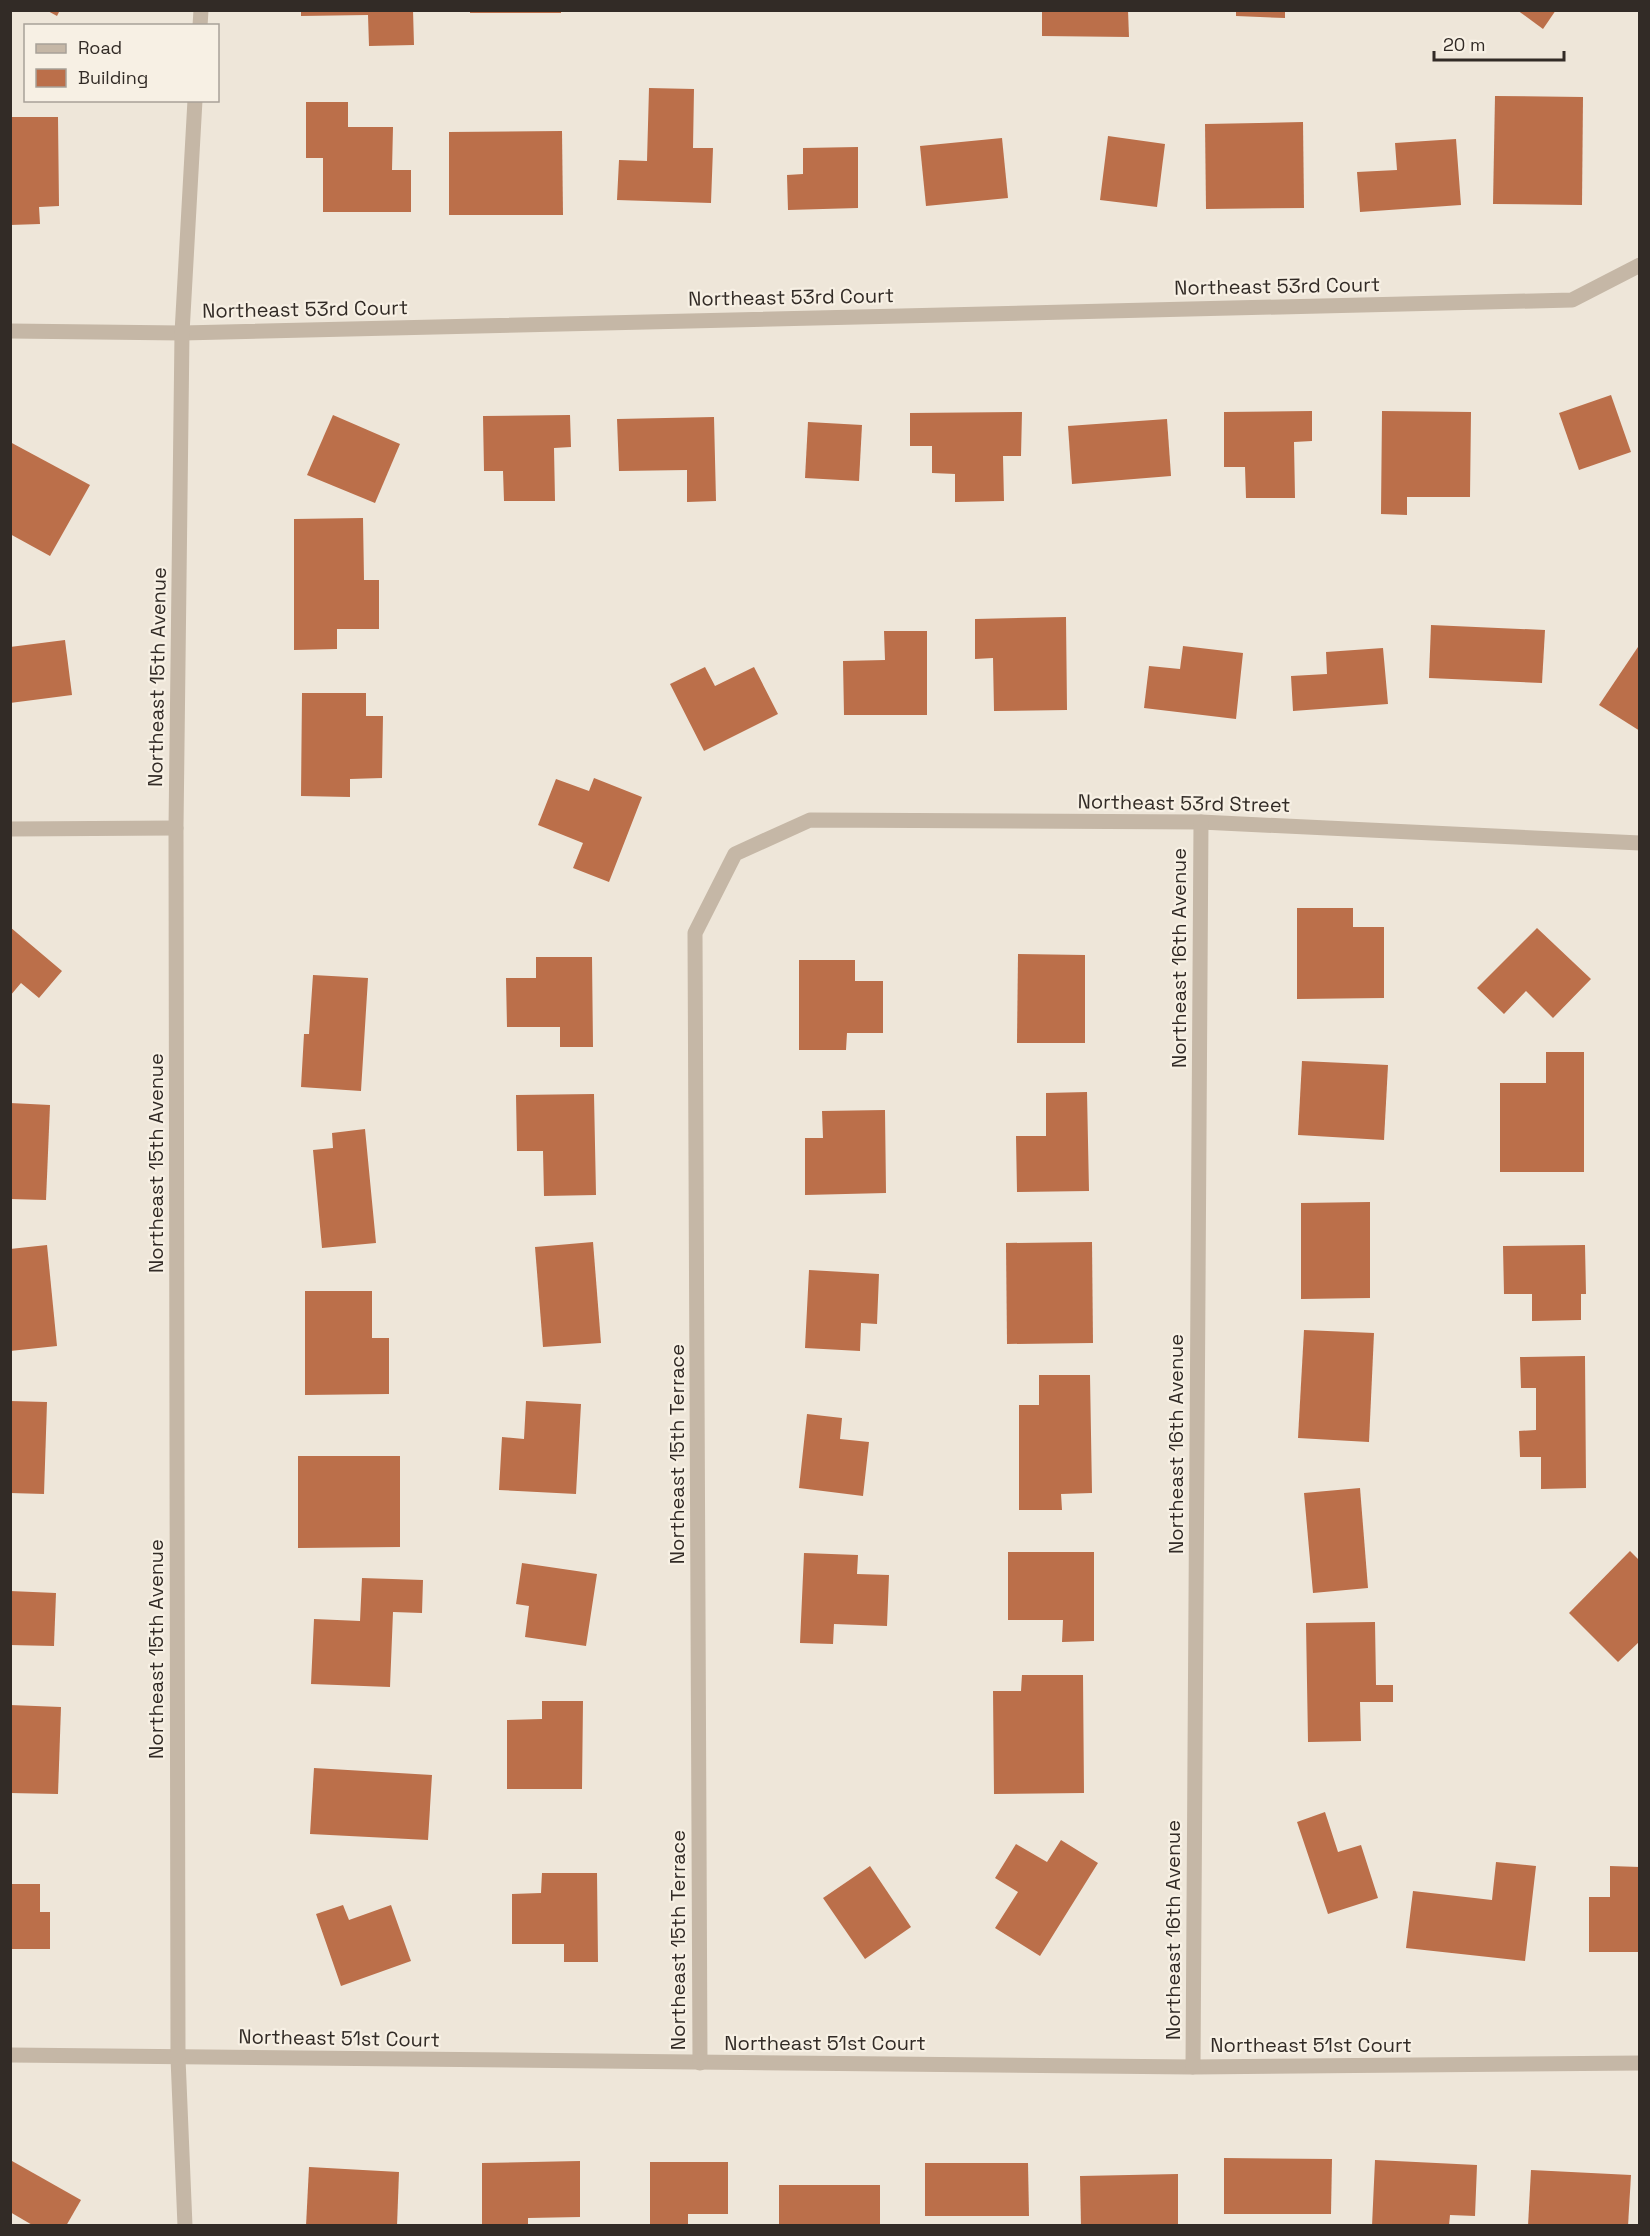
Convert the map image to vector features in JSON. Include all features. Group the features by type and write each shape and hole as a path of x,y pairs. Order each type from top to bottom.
{"street":[{"name":"Northeast 15th Avenue","path":"185,2226 178,2058 176,828 182,333 195,102"},
{"name":"Northeast 53rd Court","path":"10,331 182,333 1572,300 1640,266"},
{"name":"Northeast 53rd Street","path":"735,854 810,820 1201,822 1640,843"},
{"name":"Northeast 16th Avenue","path":"1193,2067 1201,822"},
{"path":"10,829 176,828"},
{"name":"Northeast 15th Terrace","path":"700,2063 695,933 735,854"},
{"name":"Northeast 51st Court","path":"10,2055 1193,2067 1640,2063"}],"building":[{"path":"46,10 60,10 57,16"},
{"path":"301,10 413,10 414,45 369,46 368,15 301,16"},
{"path":"470,10 561,10 561,13 470,13"},
{"path":"1042,10 1128,10 1129,37 1042,36"},
{"path":"1236,10 1285,10 1285,18 1236,16"},
{"path":"1517,10 1556,10 1543,29"},
{"path":"649,88 694,89 693,148 713,148 711,203 617,200 619,160 647,161"},
{"path":"1495,96 1583,97 1582,205 1493,204"},
{"path":"306,102 348,102 348,127 393,127 392,170 411,170 411,212 323,212 323,158 306,158"},
{"path":"10,117 58,117 59,206 39,207 40,224 10,225"},
{"path":"1303,122 1304,208 1206,209 1205,124"},
{"path":"562,131 563,215 449,215 449,132"},
{"path":"1108,136 1165,144 1157,207 1100,200"},
{"path":"1002,138 1008,198 926,206 920,146"},
{"path":"1456,139 1461,205 1360,212 1357,172 1397,170 1395,143"},
{"path":"858,147 858,208 788,210 787,175 803,174 803,148"},
{"path":"1611,395 1631,452 1579,470 1559,413"},
{"path":"1312,411 1312,441 1294,442 1295,498 1246,498 1245,467 1224,467 1224,412"},
{"path":"1382,411 1471,412 1470,497 1407,497 1407,515 1381,514"},
{"path":"1022,412 1021,456 1003,456 1004,501 955,502 955,474 932,473 932,446 910,446 910,413"},
{"path":"333,415 400,444 375,503 307,475"},
{"path":"570,415 571,447 554,448 555,501 504,501 503,471 484,471 483,416"},
{"path":"714,417 716,501 687,502 687,470 619,471 617,419"},
{"path":"1167,419 1171,476 1072,484 1068,426"},
{"path":"808,422 862,425 859,481 805,478"},
{"path":"10,442 90,485 50,556 10,534"},
{"path":"363,518 364,580 379,580 379,629 337,629 337,649 294,650 294,519"},
{"path":"1066,617 1067,710 994,711 993,658 975,659 975,619"},
{"path":"1431,625 1545,630 1542,683 1429,678"},
{"path":"884,631 927,631 927,715 844,715 843,661 885,660"},
{"path":"65,640 72,695 10,703 10,647"},
{"path":"1640,644 1640,731 1599,705"},
{"path":"1183,646 1243,653 1236,719 1144,708 1149,666 1180,669"},
{"path":"1383,648 1388,704 1293,711 1291,676 1327,674 1326,652"},
{"path":"705,667 715,686 754,667 778,714 704,751 670,684"},
{"path":"302,693 366,693 366,716 383,716 382,778 350,779 350,797 301,796"},
{"path":"594,778 642,797 609,882 573,868 583,843 538,825 556,779 589,791"},
{"path":"1297,908 1353,908 1353,927 1384,927 1384,998 1297,999"},
{"path":"10,927 62,971 39,998 21,983 10,996"},
{"path":"1537,928 1591,979 1553,1018 1526,991 1504,1014 1477,988"},
{"path":"1018,954 1085,955 1085,1043 1017,1043"},
{"path":"536,957 592,957 593,1047 560,1047 560,1027 507,1027 506,978 536,978"},
{"path":"799,960 855,960 855,981 883,981 883,1033 847,1033 846,1050 799,1050"},
{"path":"313,975 368,978 361,1091 301,1087 304,1034 309,1034"},
{"path":"1546,1052 1584,1052 1584,1172 1500,1172 1500,1083 1546,1083"},
{"path":"1302,1061 1388,1065 1384,1140 1298,1135"},
{"path":"1087,1092 1089,1191 1017,1192 1016,1136 1046,1136 1046,1093"},
{"path":"594,1094 596,1195 544,1196 543,1151 517,1151 516,1095"},
{"path":"10,1103 50,1105 46,1200 10,1199"},
{"path":"885,1110 886,1193 805,1195 805,1138 823,1138 822,1111"},
{"path":"365,1129 376,1243 322,1248 313,1150 333,1148 332,1133"},
{"path":"1370,1202 1370,1298 1301,1299 1301,1203"},
{"path":"593,1242 601,1343 543,1347 535,1247"},
{"path":"1092,1242 1093,1343 1007,1344 1006,1243"},
{"path":"47,1245 57,1346 10,1351 10,1249"},
{"path":"1585,1245 1586,1294 1581,1294 1581,1320 1532,1321 1532,1294 1504,1294 1503,1246"},
{"path":"809,1270 879,1274 877,1324 861,1323 860,1351 805,1348"},
{"path":"305,1291 372,1291 372,1338 389,1338 389,1394 305,1395"},
{"path":"1304,1330 1374,1333 1369,1442 1298,1438"},
{"path":"1585,1356 1586,1488 1541,1489 1541,1457 1520,1457 1519,1431 1536,1430 1536,1388 1521,1388 1520,1357"},
{"path":"1039,1375 1090,1375 1092,1493 1061,1494 1062,1510 1019,1510 1019,1405 1039,1405"},
{"path":"10,1401 47,1402 44,1494 10,1493"},
{"path":"526,1401 581,1404 576,1494 499,1490 502,1437 524,1439"},
{"path":"807,1414 842,1418 840,1439 869,1442 863,1496 799,1488"},
{"path":"298,1456 400,1456 400,1547 298,1548"},
{"path":"1360,1488 1368,1588 1313,1593 1304,1493"},
{"path":"1630,1551 1640,1561 1640,1641 1618,1662 1569,1613"},
{"path":"1008,1552 1094,1552 1094,1641 1062,1642 1063,1620 1008,1620"},
{"path":"804,1553 858,1555 857,1574 889,1575 887,1626 834,1624 833,1644 800,1643"},
{"path":"522,1563 597,1574 586,1646 525,1637 529,1606 516,1604"},
{"path":"362,1578 423,1580 422,1613 393,1612 390,1687 311,1684 314,1619 360,1621"},
{"path":"10,1591 56,1593 54,1646 10,1645"},
{"path":"1375,1622 1376,1685 1393,1685 1393,1702 1360,1702 1361,1741 1308,1742 1306,1623"},
{"path":"1022,1675 1083,1675 1084,1793 994,1794 993,1691 1021,1691"},
{"path":"542,1701 583,1701 582,1789 507,1789 507,1720 542,1719"},
{"path":"10,1705 61,1707 58,1794 10,1793"},
{"path":"314,1768 432,1775 428,1840 310,1834"},
{"path":"1325,1812 1338,1852 1361,1845 1378,1898 1328,1914 1297,1822"},
{"path":"1061,1840 1098,1863 1040,1956 995,1928 1018,1892 995,1878 1016,1844 1047,1862"},
{"path":"1496,1862 1536,1866 1525,1961 1406,1948 1413,1891 1492,1900"},
{"path":"870,1866 911,1927 865,1959 823,1898"},
{"path":"1610,1866 1640,1867 1640,1952 1589,1952 1589,1897 1610,1897"},
{"path":"542,1873 597,1873 598,1962 564,1962 564,1944 512,1944 512,1894 541,1893"},
{"path":"10,1884 40,1884 40,1912 50,1912 50,1949 10,1949"},
{"path":"343,1905 349,1920 391,1905 411,1961 341,1986 316,1914"},
{"path":"1224,2158 1332,2159 1331,2214 1224,2214"},
{"path":"1375,2160 1477,2165 1475,2216 1450,2215 1449,2226 1372,2226"},
{"path":"12,2161 81,2200 66,2226 34,2226 10,2212"},
{"path":"580,2161 580,2217 528,2218 528,2226 482,2226 482,2163"},
{"path":"650,2162 728,2162 728,2214 688,2214 688,2226 650,2226"},
{"path":"925,2163 1028,2163 1029,2216 925,2216"},
{"path":"309,2167 399,2172 397,2226 306,2226"},
{"path":"1531,2170 1631,2175 1628,2226 1528,2226"},
{"path":"1178,2174 1178,2226 1081,2226 1080,2176"},
{"path":"779,2185 880,2185 880,2226 779,2226"}]}
